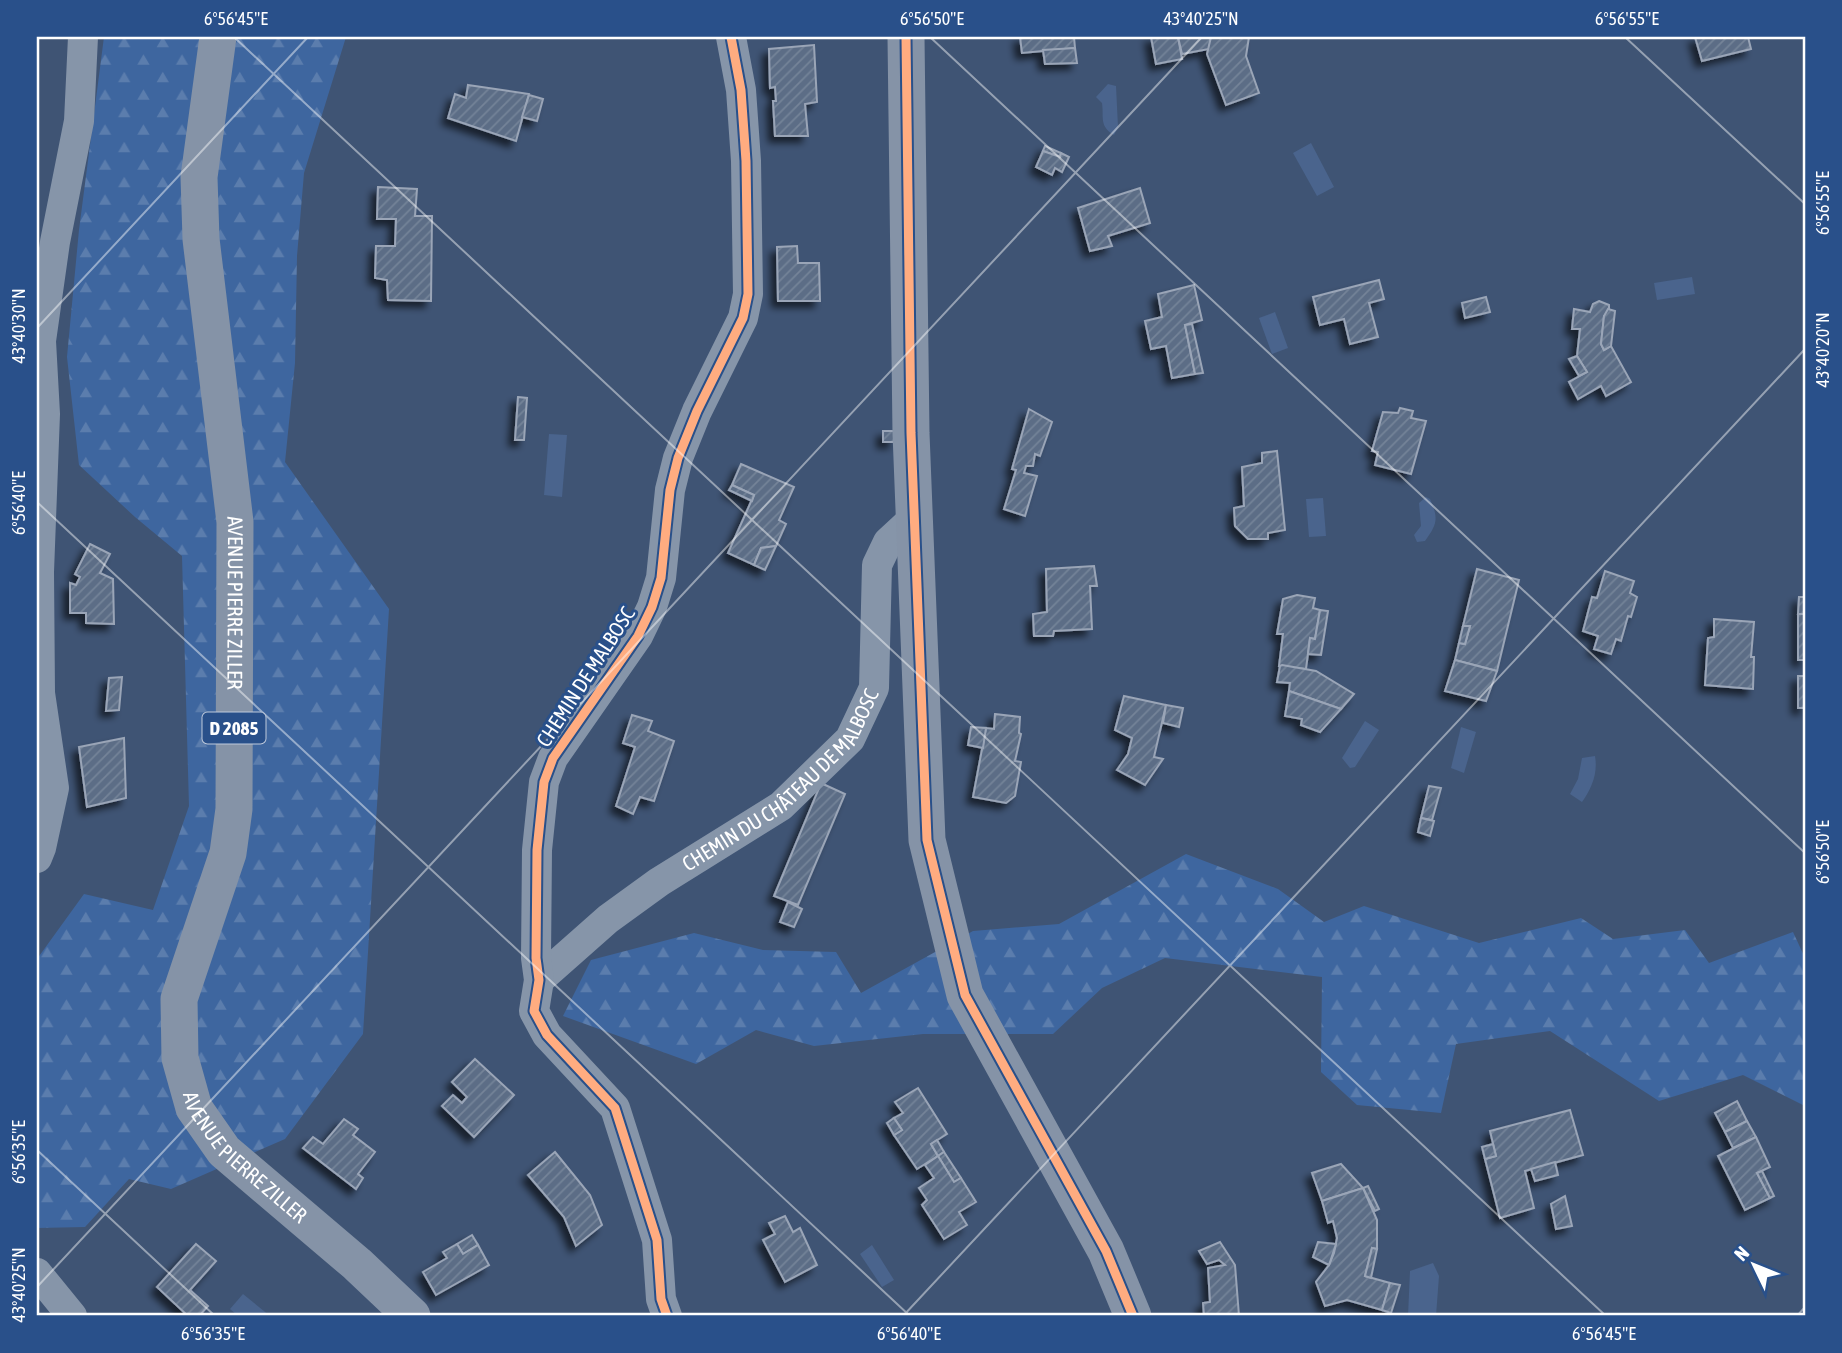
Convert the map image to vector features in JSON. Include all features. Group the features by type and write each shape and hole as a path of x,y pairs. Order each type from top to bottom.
{"main road":[{"name":"AVENUE PIERRE ZILLER","path":"218,37 200,177 201,239 235,522 234,809 228,853 179,999 180,1058 194,1108 224,1151 357,1264 412,1316"},
{"path":"906,37 914,518 927,840 965,995 1106,1251 1133,1316"}],"street":[{"path":"37,858 54,788 40,693 39,572 45,414 41,341 55,242 79,121 83,37"},
{"name":"CHEMIN DE MALBOSC","path":"667,1316 661,1300 657,1240 615,1108 547,1035 534,1011 539,980 537,850 544,782 554,758 638,636 652,607 661,578 670,490 678,458 696,411 746,307 746,161 741,90 731,37"},
{"name":"CHEMIN DU CHÂTEAU DE MALBOSC","path":"539,980 608,919 659,882 781,806 850,739 874,688 877,565 888,542 914,518"},
{"path":"37,1273 72,1316"}],"green space":[{"path":"104,37 346,37 304,173 297,256 295,363 285,462 389,609 363,1034 285,1139 171,1189 129,1179 85,1227 37,1228 37,959 84,894 153,910 189,806 182,556 79,465 67,357 79,230"},
{"path":"1186,854 1278,889 1324,922 1364,906 1479,943 1581,918 1613,939 1685,930 1709,963 1793,932 1805,958 1805,1106 1743,1075 1659,1101 1550,1031 1456,1044 1441,1113 1357,1105 1321,1072 1322,977 1165,958 1102,988 1053,1034 923,1034 814,1046 756,1030 696,1064 563,1016 591,960 694,933 763,950 836,952 861,993 973,931 1059,924"}],"shaded area":[{"path":"1108,84 1116,86 1118,127 1114,135 1104,125 1102,103 1096,97"},
{"path":"1311,143 1334,187 1317,196 1293,153"},
{"path":"1692,277 1695,294 1657,300 1654,283"},
{"path":"1275,312 1288,348 1272,354 1259,318"},
{"path":"549,434 567,435 562,497 544,495"},
{"path":"1426,497 1430,499 1436,517 1425,541 1417,542 1414,535 1421,526 1419,503"},
{"path":"1323,498 1326,536 1309,537 1306,499"},
{"path":"1365,721 1379,730 1355,767 1350,768 1342,758"},
{"path":"1461,727 1476,732 1464,773 1451,768"},
{"path":"1595,756 1593,780 1582,802 1570,794 1578,779 1582,758"},
{"path":"872,1245 894,1280 882,1287 860,1254"},
{"path":"1433,1263 1439,1276 1436,1316 1408,1316 1410,1271"},
{"path":"243,1294 270,1316 238,1316 230,1309"}],"building":[{"path":"1020,37 1074,37 1075,48 1022,53"},
{"path":"1151,37 1178,37 1182,59 1156,64"},
{"path":"1178,37 1211,37 1209,49 1182,54"},
{"path":"1211,37 1249,37 1246,56 1259,93 1226,105 1207,54"},
{"path":"1695,37 1748,37 1751,49 1702,61"},
{"path":"814,45 817,102 805,104 808,136 775,136 773,101 776,101 775,87 770,88 769,49"},
{"path":"1075,48 1077,63 1045,64 1043,50"},
{"path":"468,85 529,94 516,141 448,118 455,94 466,98"},
{"path":"529,95 543,99 537,121 522,117"},
{"path":"1045,146 1061,153 1060,157 1043,151"},
{"path":"1043,151 1069,157 1062,172 1055,168 1052,175 1036,167"},
{"path":"378,187 417,189 415,216 432,216 431,301 388,300 387,280 375,278 376,246 395,246 396,219 377,219"},
{"path":"1140,188 1150,223 1108,236 1112,246 1090,251 1078,208"},
{"path":"797,246 798,263 819,263 820,301 778,301 777,247"},
{"path":"1379,280 1384,299 1369,303 1378,337 1350,344 1344,319 1320,325 1313,297"},
{"path":"1194,285 1202,320 1185,325 1195,374 1172,378 1166,346 1151,349 1145,321 1162,317 1158,294"},
{"path":"1486,297 1490,312 1465,318 1462,303"},
{"path":"1599,301 1609,305 1609,312 1604,316 1601,344 1604,350 1611,346 1631,382 1606,396 1601,386 1578,399 1569,382 1587,372 1577,356 1580,329 1572,329 1574,309 1590,312 1593,304"},
{"path":"1608,309 1615,311 1611,346 1604,350 1601,344 1604,316"},
{"path":"1192,324 1203,373 1195,374 1185,325"},
{"path":"1577,356 1587,372 1579,376 1569,359"},
{"path":"518,397 527,398 524,440 515,440"},
{"path":"1400,408 1413,411 1411,418 1426,421 1411,474 1375,465 1378,452 1372,451 1383,412 1398,413"},
{"path":"1029,409 1052,422 1040,456 1035,454 1033,466 1026,466 1024,473 1037,476 1025,516 1004,509 1016,470 1012,469"},
{"path":"883,431 894,431 894,442 883,442"},
{"path":"1277,451 1285,530 1268,533 1268,539 1248,539 1235,526 1234,508 1244,506 1242,467 1262,463 1262,453"},
{"path":"741,464 794,487 779,520 786,524 776,546 761,548 754,565 728,553 754,495 732,485"},
{"path":"732,485 754,495 752,501 729,490"},
{"path":"90,544 110,554 100,573 113,579 114,624 86,623 86,613 70,613 70,583 76,585 80,577 75,574"},
{"path":"776,546 765,570 754,565 761,548"},
{"path":"1094,566 1097,586 1090,586 1092,629 1054,631 1053,636 1034,636 1033,614 1047,612 1046,569"},
{"path":"1477,569 1519,580 1497,671 1455,660 1459,643 1465,644 1470,626 1463,626"},
{"path":"1605,571 1634,581 1630,593 1637,597 1621,641 1616,639 1611,654 1594,649 1598,636 1583,631 1592,597 1597,598"},
{"path":"1297,595 1315,598 1313,608 1320,610 1315,639 1310,638 1306,669 1279,666 1283,634 1277,634 1283,599"},
{"path":"1799,597 1805,597 1805,614 1798,614"},
{"path":"1320,610 1328,611 1321,655 1308,654 1310,638 1315,639"},
{"path":"1798,614 1805,614 1805,660 1798,660"},
{"path":"1714,619 1754,622 1751,657 1754,657 1753,689 1705,685 1708,638 1714,637"},
{"path":"1463,626 1470,626 1465,644 1459,643"},
{"path":"1455,660 1497,671 1486,701 1445,691"},
{"path":"1282,665 1316,671 1354,694 1341,709 1289,691 1290,683 1277,682"},
{"path":"1798,676 1805,676 1805,708 1798,708"},
{"path":"122,677 119,710 106,711 109,678"},
{"path":"1289,691 1341,709 1320,732 1301,725 1302,719 1285,716"},
{"path":"1124,696 1166,705 1154,757 1163,759 1145,785 1117,770 1128,754 1132,738 1115,730"},
{"path":"1166,705 1183,708 1179,727 1163,723"},
{"path":"995,714 1020,717 1021,734 1015,761 1021,762 1015,796 1006,803 973,797 986,728 994,729"},
{"path":"632,715 652,721 648,731 674,741 654,801 640,797 633,814 616,806 635,747 623,743"},
{"path":"971,727 986,728 983,748 968,745"},
{"path":"124,738 126,798 87,807 79,747"},
{"path":"823,784 845,794 798,905 774,896"},
{"path":"1429,786 1441,788 1432,820 1421,818"},
{"path":"1421,818 1434,821 1430,836 1418,832"},
{"path":"788,902 802,909 794,927 780,922"},
{"path":"475,1059 514,1095 474,1137 442,1106 453,1095 462,1103 467,1097 452,1082"},
{"path":"918,1088 947,1134 931,1144 938,1156 917,1169 894,1135 902,1130 894,1118 903,1113 895,1102"},
{"path":"1737,1101 1747,1121 1725,1132 1715,1113"},
{"path":"1570,1110 1583,1155 1525,1171 1534,1208 1500,1218 1485,1159 1496,1156 1490,1131"},
{"path":"894,1118 902,1130 894,1135 887,1123"},
{"path":"344,1119 358,1129 353,1135 375,1152 358,1174 363,1178 356,1189 303,1148 313,1137 323,1144"},
{"path":"1747,1121 1756,1137 1733,1148 1725,1132"},
{"path":"1756,1137 1770,1167 1757,1173 1770,1198 1745,1210 1718,1156"},
{"path":"937,1140 944,1152 938,1156 931,1144"},
{"path":"1493,1144 1496,1156 1485,1159 1482,1147"},
{"path":"555,1152 590,1195 602,1225 576,1246 564,1217 528,1175"},
{"path":"944,1152 961,1178 954,1182 938,1156"},
{"path":"938,1156 954,1182 961,1178 976,1202 959,1212 967,1225 944,1239 922,1205 927,1200 919,1188 934,1178 925,1165"},
{"path":"1555,1162 1558,1175 1535,1181 1531,1169"},
{"path":"1341,1164 1363,1188 1322,1201 1312,1173"},
{"path":"1762,1171 1774,1196 1770,1198 1757,1173"},
{"path":"1368,1186 1379,1209 1375,1211 1363,1188"},
{"path":"1363,1188 1377,1220 1377,1249 1372,1248 1365,1276 1390,1283 1382,1310 1347,1300 1325,1306 1316,1282 1329,1265 1337,1238 1333,1221 1328,1223 1322,1201"},
{"path":"1565,1196 1572,1226 1556,1229 1551,1204"},
{"path":"785,1216 793,1232 800,1228 817,1265 785,1282 763,1240 775,1234 769,1223"},
{"path":"472,1235 478,1245 463,1254 457,1244"},
{"path":"1220,1242 1235,1265 1239,1316 1204,1316 1203,1303 1210,1302 1208,1268 1225,1265 1219,1260 1207,1264 1199,1251"},
{"path":"1318,1242 1336,1244 1329,1265 1313,1257"},
{"path":"196,1244 216,1261 190,1290 208,1306 199,1316 188,1316 157,1287"},
{"path":"457,1244 463,1254 478,1245 489,1265 436,1295 423,1272 447,1258 443,1252"},
{"path":"1372,1248 1377,1249 1371,1278 1365,1276"},
{"path":"1390,1283 1400,1285 1391,1313 1382,1310"}],"cycle path":[{"path":"667,1316 661,1299 657,1240 615,1108 547,1035 534,1011 539,980 536,958 537,850 544,782 553,758 638,636 652,607 661,578 670,490 678,458 697,411 743,318 748,294 746,161 741,90 731,37"},
{"path":"906,37 911,433 927,840 965,995 1106,1251 1133,1316"}]}
